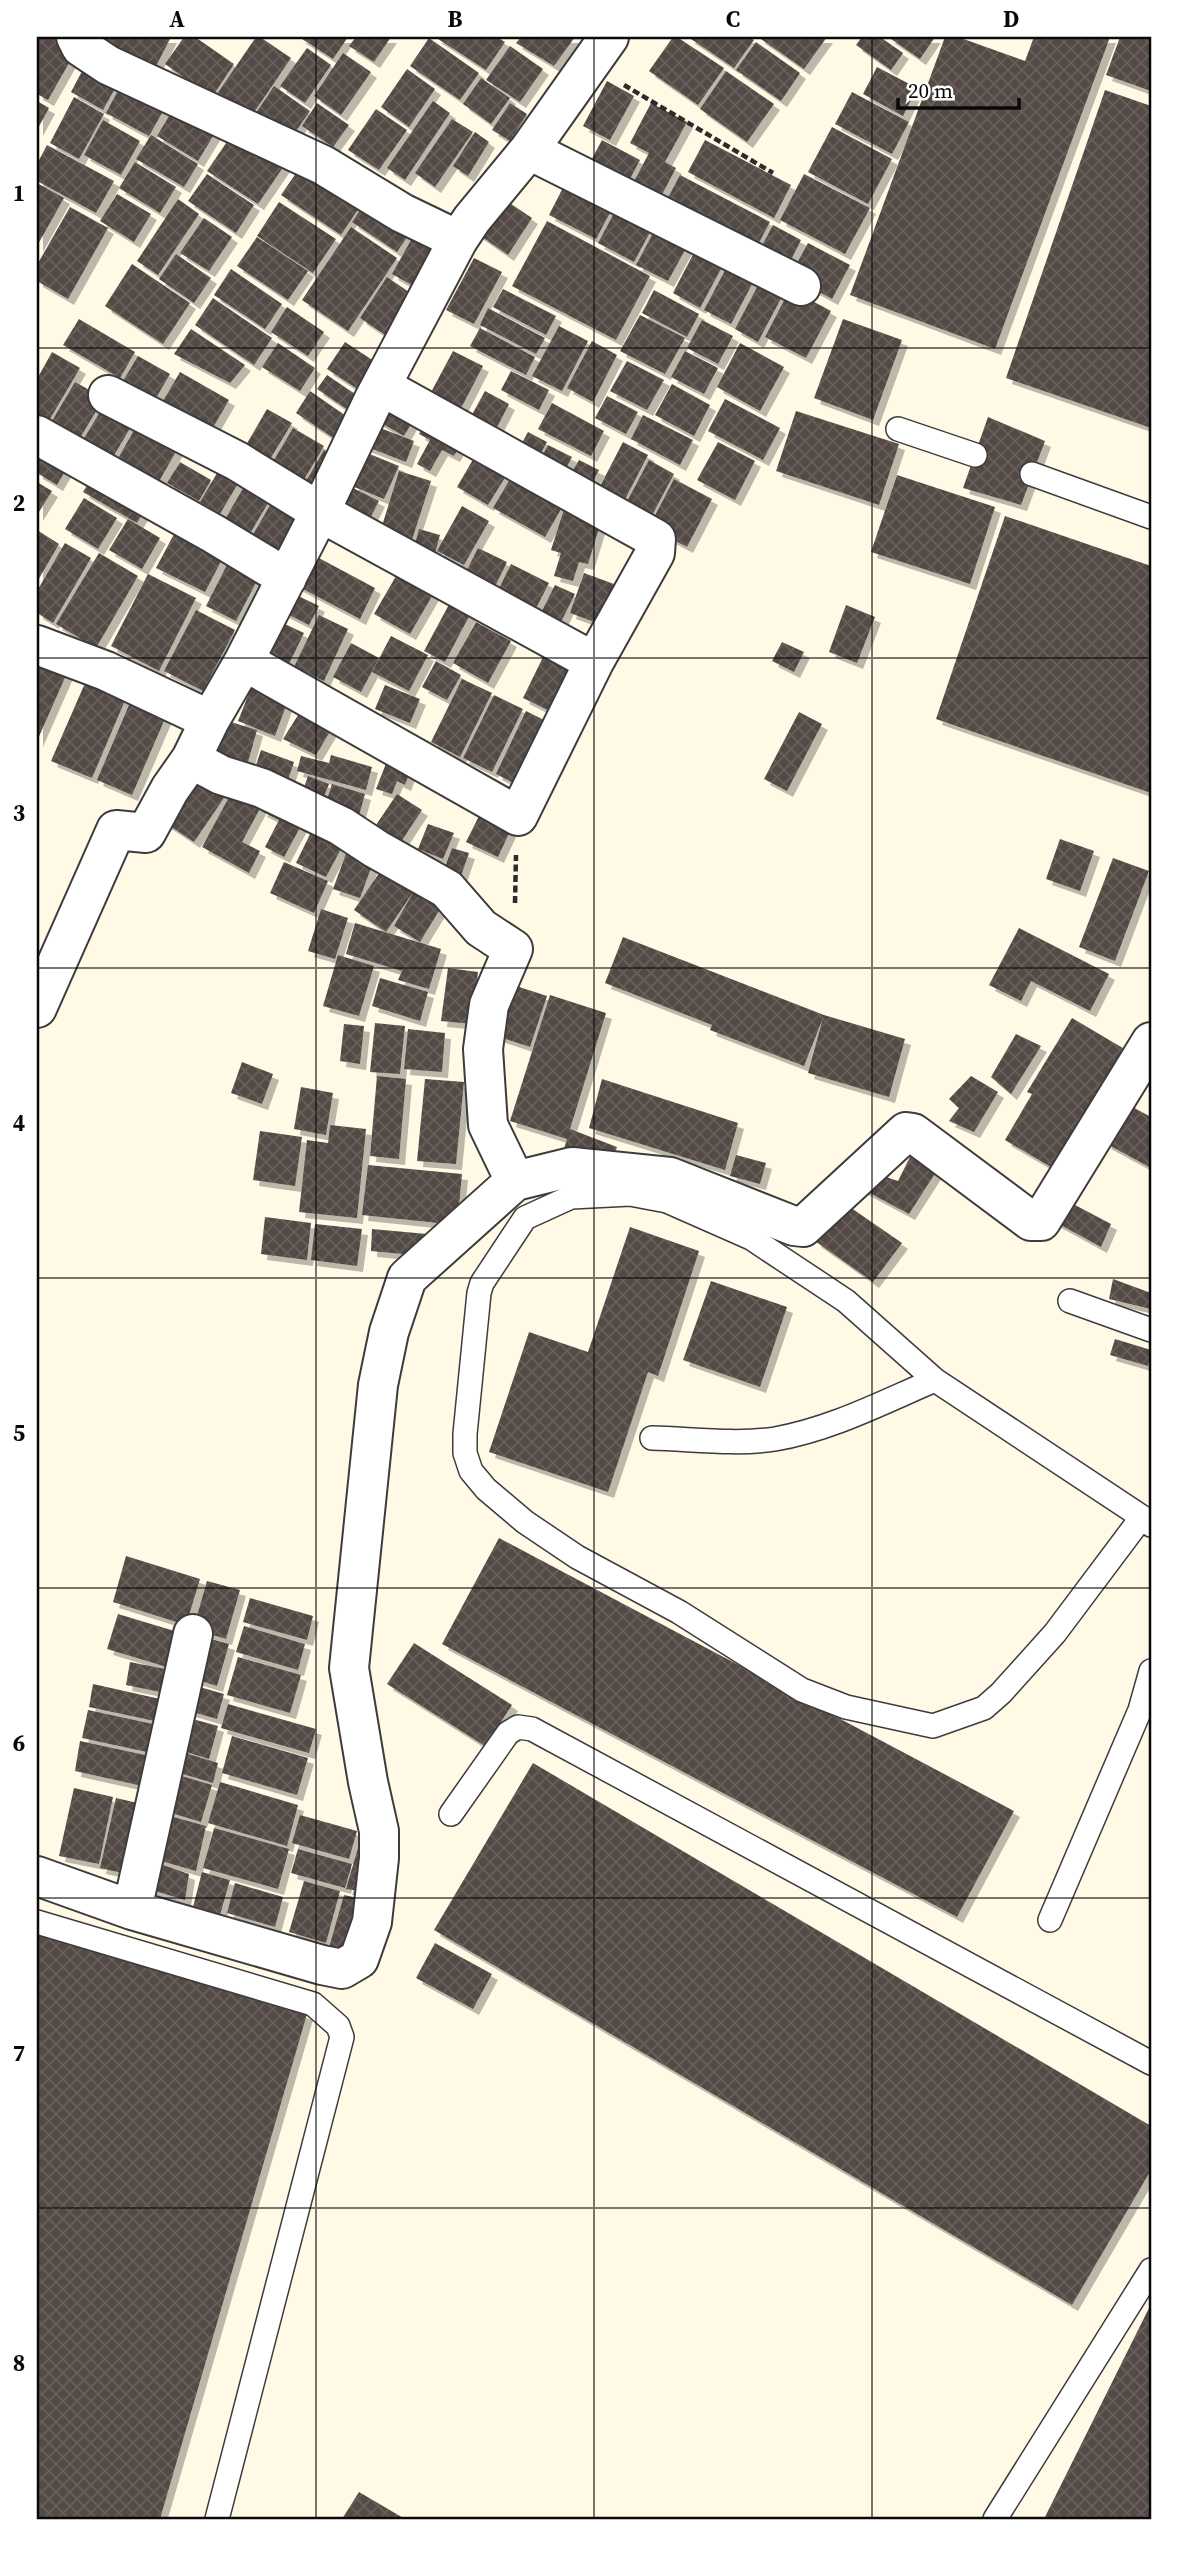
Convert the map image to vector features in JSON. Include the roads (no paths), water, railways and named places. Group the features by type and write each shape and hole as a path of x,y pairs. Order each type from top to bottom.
{"street":[{"path":"76,37 81,47 108,65 323,165 402,212 458,240"},
{"path":"37,1008 116,830 146,833 170,789 191,759 287,578 381,386 458,240 529,150 600,51"},
{"path":"529,150 801,286"},
{"path":"244,661 518,816 594,662 655,553 656,539 381,386"},
{"path":"108,395 237,461 320,512 594,662"},
{"path":"37,435 287,578"},
{"path":"37,645 106,671 210,720"},
{"path":"191,759 221,775 262,788 341,826 447,889 481,928 513,948 489,1005 483,1049 488,1125 515,1181"},
{"path":"37,1877 132,1910 322,1965 342,1969 359,1959 372,1923 379,1858 379,1830 349,1668 378,1385 389,1332 407,1278 515,1181 572,1167 670,1177 794,1226 803,1227 906,1132 913,1133 1031,1221 1038,1222 1151,1042"},
{"path":"132,1910 193,1634"}],"lane":[{"path":"898,429 975,455"},
{"path":"1032,474 1151,517"},
{"path":"630,1194 667,1201 751,1238 846,1301 935,1380 1147,1521 1055,1633 984,1708 933,1726 846,1707 802,1690 679,1612 577,1557 525,1522 486,1489 471,1471 466,1453 465,1412 477,1302 482,1283 525,1218 571,1197 630,1194"},
{"path":"1070,1301 1151,1330"},
{"path":"652,1438 738,1441 774,1439 851,1418 935,1380"},
{"path":"1050,1920 1140,1710 1151,1671"},
{"path":"451,1814 508,1733 518,1727 532,1729 1151,2063"},
{"path":"37,1923 313,2004 338,2026 342,2037 217,2519"},
{"path":"995,2519 1151,2270"}]}
